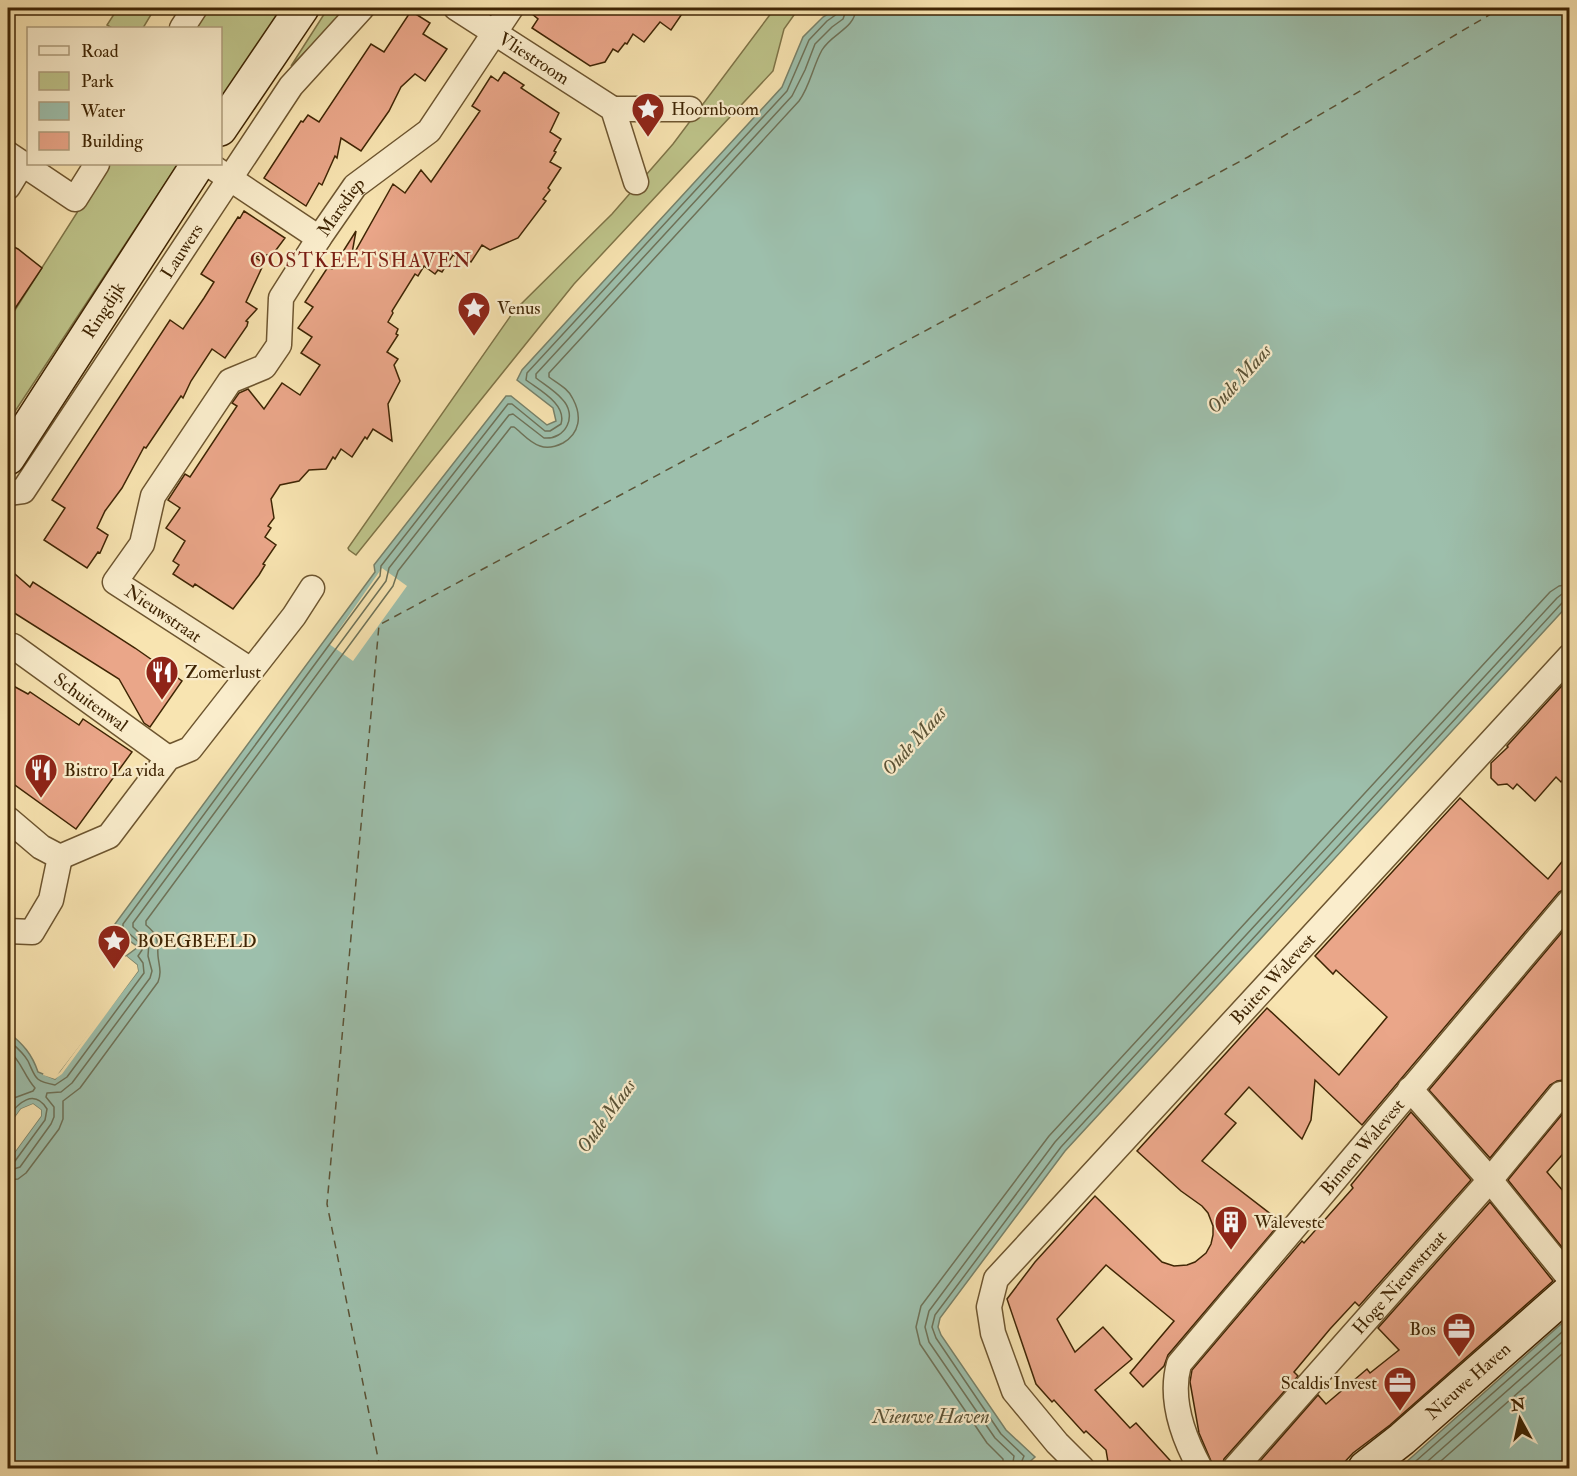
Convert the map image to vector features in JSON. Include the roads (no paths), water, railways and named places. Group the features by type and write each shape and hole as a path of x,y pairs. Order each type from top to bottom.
{"main road":[{"path":"222,126 302,8"},
{"name":"Ringdijk","path":"8,458 197,165"},
{"name":"Nieuwe Haven","path":"1365,1468 1411,1431 1569,1291"}],"street":[{"path":"183,27 195,8"},
{"name":"Lauwers","path":"8,493 23,491 228,177 291,86 362,8"},
{"name":"Vliestroom","path":"456,8 613,109"},
{"name":"Marsdiep","path":"142,544 153,496 191,437 230,381 264,367 279,345 281,298 319,238 355,186 429,131 511,8"},
{"path":"636,182 613,109 690,110"},
{"path":"8,187 15,159 75,199 96,165"},
{"path":"210,165 319,238"},
{"name":"Nieuwstraat","path":"142,544 115,582 251,670"},
{"path":"60,857 109,836 168,758 190,749 294,615 312,588"},
{"name":"Schuitenwal","path":"13,646 168,758"},
{"name":"Buiten Walevest","path":"1082,1468 1057,1443 1014,1391 993,1333 989,1307 996,1279 1569,656"},
{"path":"8,819 40,846 60,857"},
{"path":"8,931 32,932 51,900 60,857"},
{"name":"Binnen Walevest","path":"1200,1468 1188,1444 1176,1404 1175,1377 1179,1364 1569,901"},
{"path":"1410,1089 1490,1179 1569,1279"},
{"name":"Hoge Nieuwstraat","path":"1235,1468 1490,1179 1561,1094"}],"water":[{"name":"Oude Maas","path":"837,8 1569,8 1569,604 1065,1151 940,1318 938,1327 941,1335 1006,1430 1035,1457 1023,1468 831,1468 826,1465 823,1468 8,1468 8,1161 41,1116 41,1110 33,1104 21,1109 8,1127 8,1032 26,1050 38,1072 55,1079 138,971 137,965 126,956 138,947 112,928 375,572 374,565 506,396 511,396 547,425 556,421 553,408 517,380 522,370 782,87 803,37 823,17"},
{"path":"1569,1317 1569,1468 1399,1468 1404,1464"}],"place":[{"name":"Hoornboom","path":"648,138"},
{"name":"Venus","path":"474,337"},
{"name":"Zomerlust","path":"162,701"},
{"name":"Bistro La vida","path":"41,799"},
{"name":"BOEGBEELD","path":"114,970"},
{"name":"Waleveste","path":"1231,1251"},
{"name":"Bos","path":"1459,1358"},
{"name":"Scaldis Invest","path":"1400,1412"}],"district":[{"name":"OOSTKEETSHAVEN","path":"361,260"}]}
